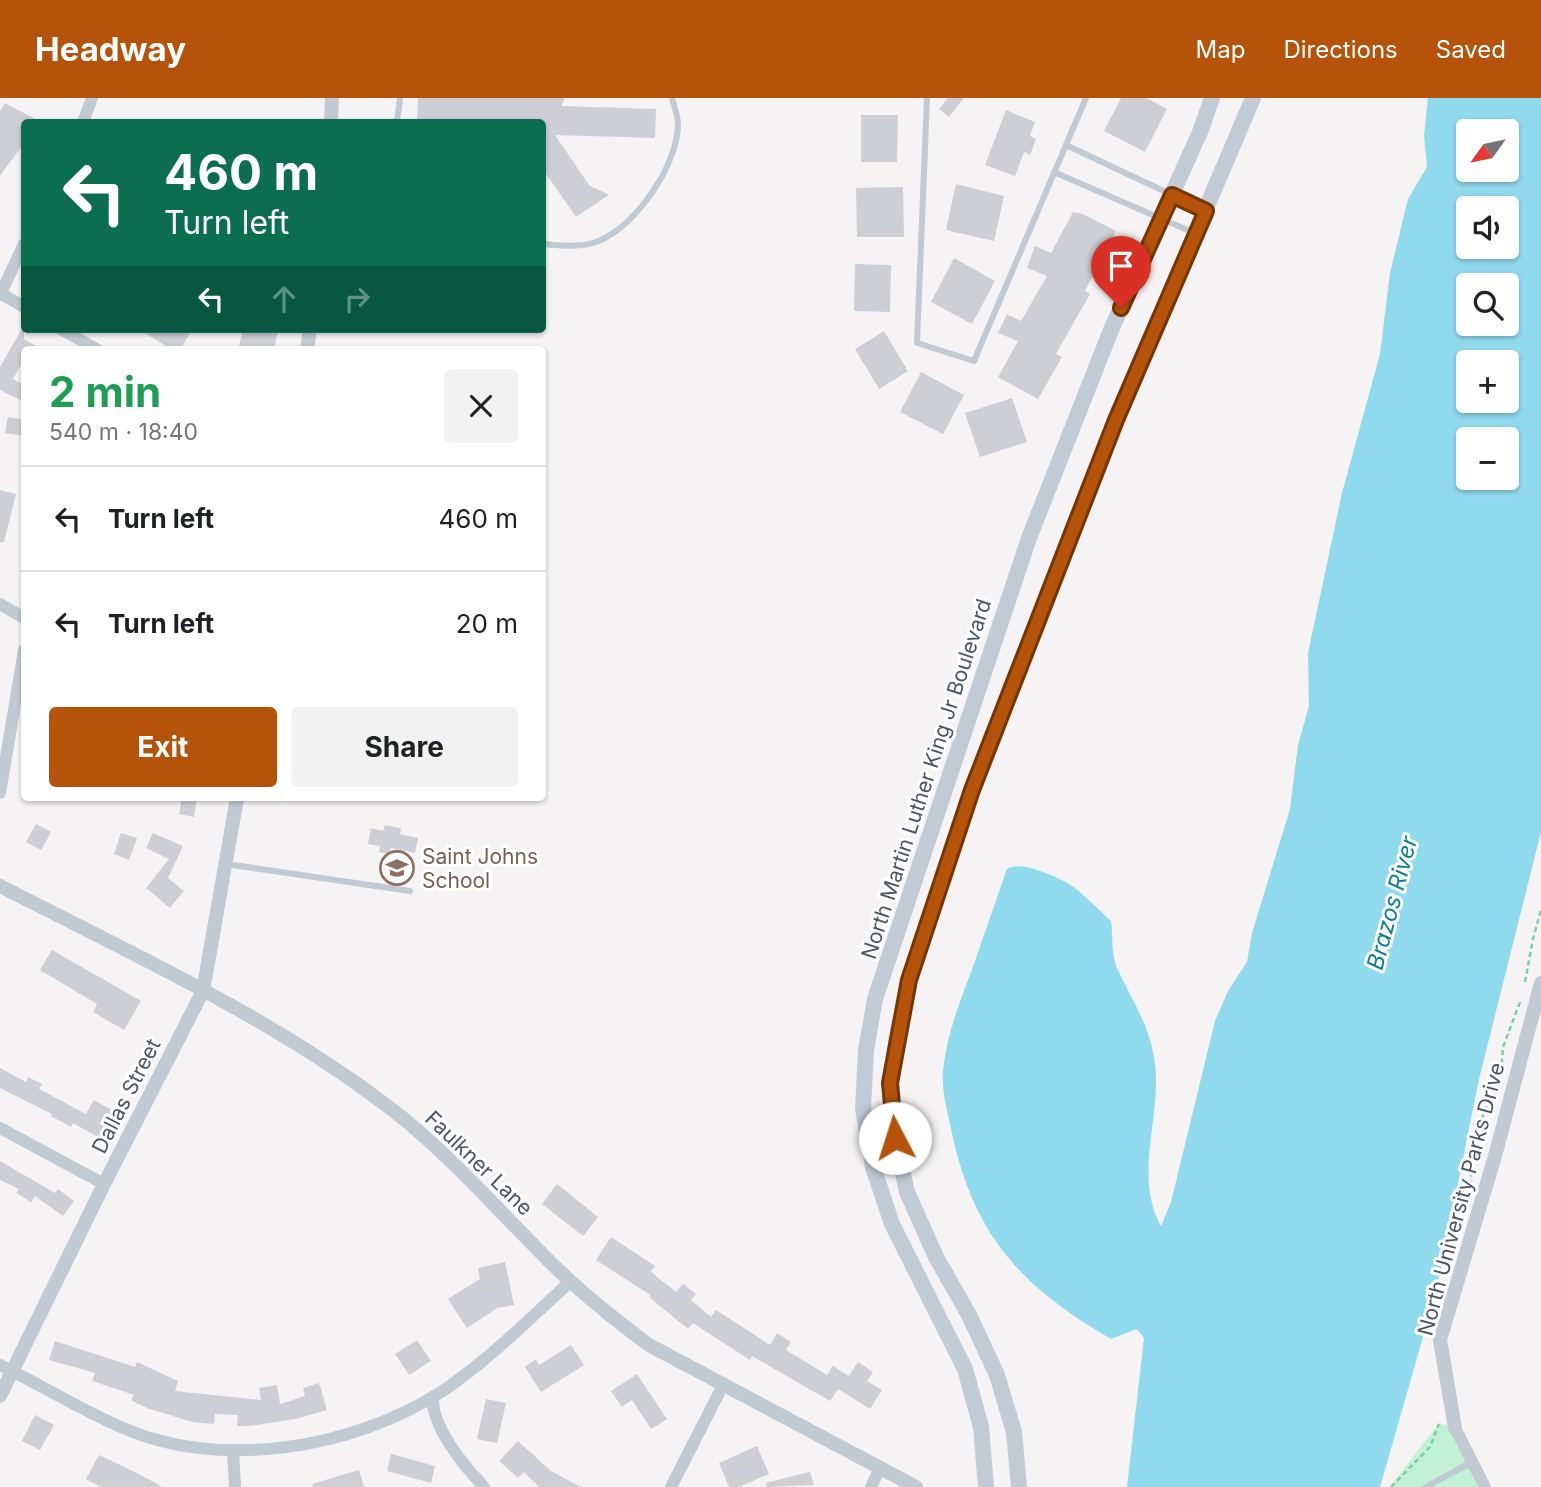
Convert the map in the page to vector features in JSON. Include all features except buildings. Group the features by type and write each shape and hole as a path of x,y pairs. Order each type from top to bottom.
{"main road":[{"name":"North Martin Luther King Jr Boulevard","path":"986,1487 981,1427 965,1369 892,1224 873,1167 863,1109 866,1050 875,999 1029,538 1111,331 1200,132 1212,98"},
{"path":"1019,1487 1013,1432 997,1375 969,1315 936,1256 907,1192 895,1138 890,1083 909,980 972,790 1116,420 1254,98"}],"street":[{"path":"84,119 92,98"},
{"path":"331,119 332,98"},
{"path":"21,250 0,294 21,305"},
{"path":"68,333 91,346"},
{"path":"72,346 73,336"},
{"path":"0,604 21,616"},
{"path":"0,793 21,668"},
{"name":"Dallas Street","path":"0,1396 6,1368 203,991 236,801"},
{"name":"Faulkner Lane","path":"0,886 203,991 304,1047 404,1119 466,1174 571,1281 612,1318 649,1345 916,1487"},
{"name":"North University Parks Drive","path":"1455,1428 1440,1340 1495,1156 1541,983"},
{"path":"0,1128 104,1184"},
{"path":"6,1368 124,1429 181,1444 233,1450 299,1446 336,1438 400,1415 433,1396 468,1372 571,1281"},
{"path":"671,1487 723,1385"},
{"path":"433,1396 432,1407 446,1438 484,1487"},
{"path":"1455,1428 1485,1487"},
{"path":"233,1450 235,1487"},
{"path":"871,1487 880,1468"}],"lane":[{"path":"397,119 400,98"},
{"path":"546,244 568,246 595,242 614,232 660,183 673,155 678,123 672,98"},
{"path":"927,98 916,343 974,361 1086,98"},
{"path":"1066,145 1206,211"},
{"path":"1054,172 1196,234"},
{"path":"226,864 410,891"},
{"path":"1426,1487 1472,1462"}],"green space":[{"path":"1439,1423 1455,1428 1485,1487 1390,1487"}],"water":[{"name":"Brazos River","path":"1428,98 1541,98 1541,832 1479,1079 1437,1288 1380,1487 1127,1487 1144,1338 1137,1329 1111,1339 1080,1320 1029,1280 990,1233 975,1205 953,1138 943,1087 948,1043 1007,869 1020,866 1038,870 1069,884 1085,897 1111,921 1115,963 1152,1045 1156,1078 1149,1186 1161,1226 1171,1202 1215,1021 1228,991 1247,962 1252,933 1290,809 1298,745 1309,706 1308,653 1342,493 1380,354 1390,273 1408,199 1427,167 1424,136"}],"place":[{"name":"Saint Johns School","path":"397,868"}],"route":[{"path":"895,1138 890,1083 909,980 972,790 1116,420 1206,211 1172,195 1121,308"}]}
